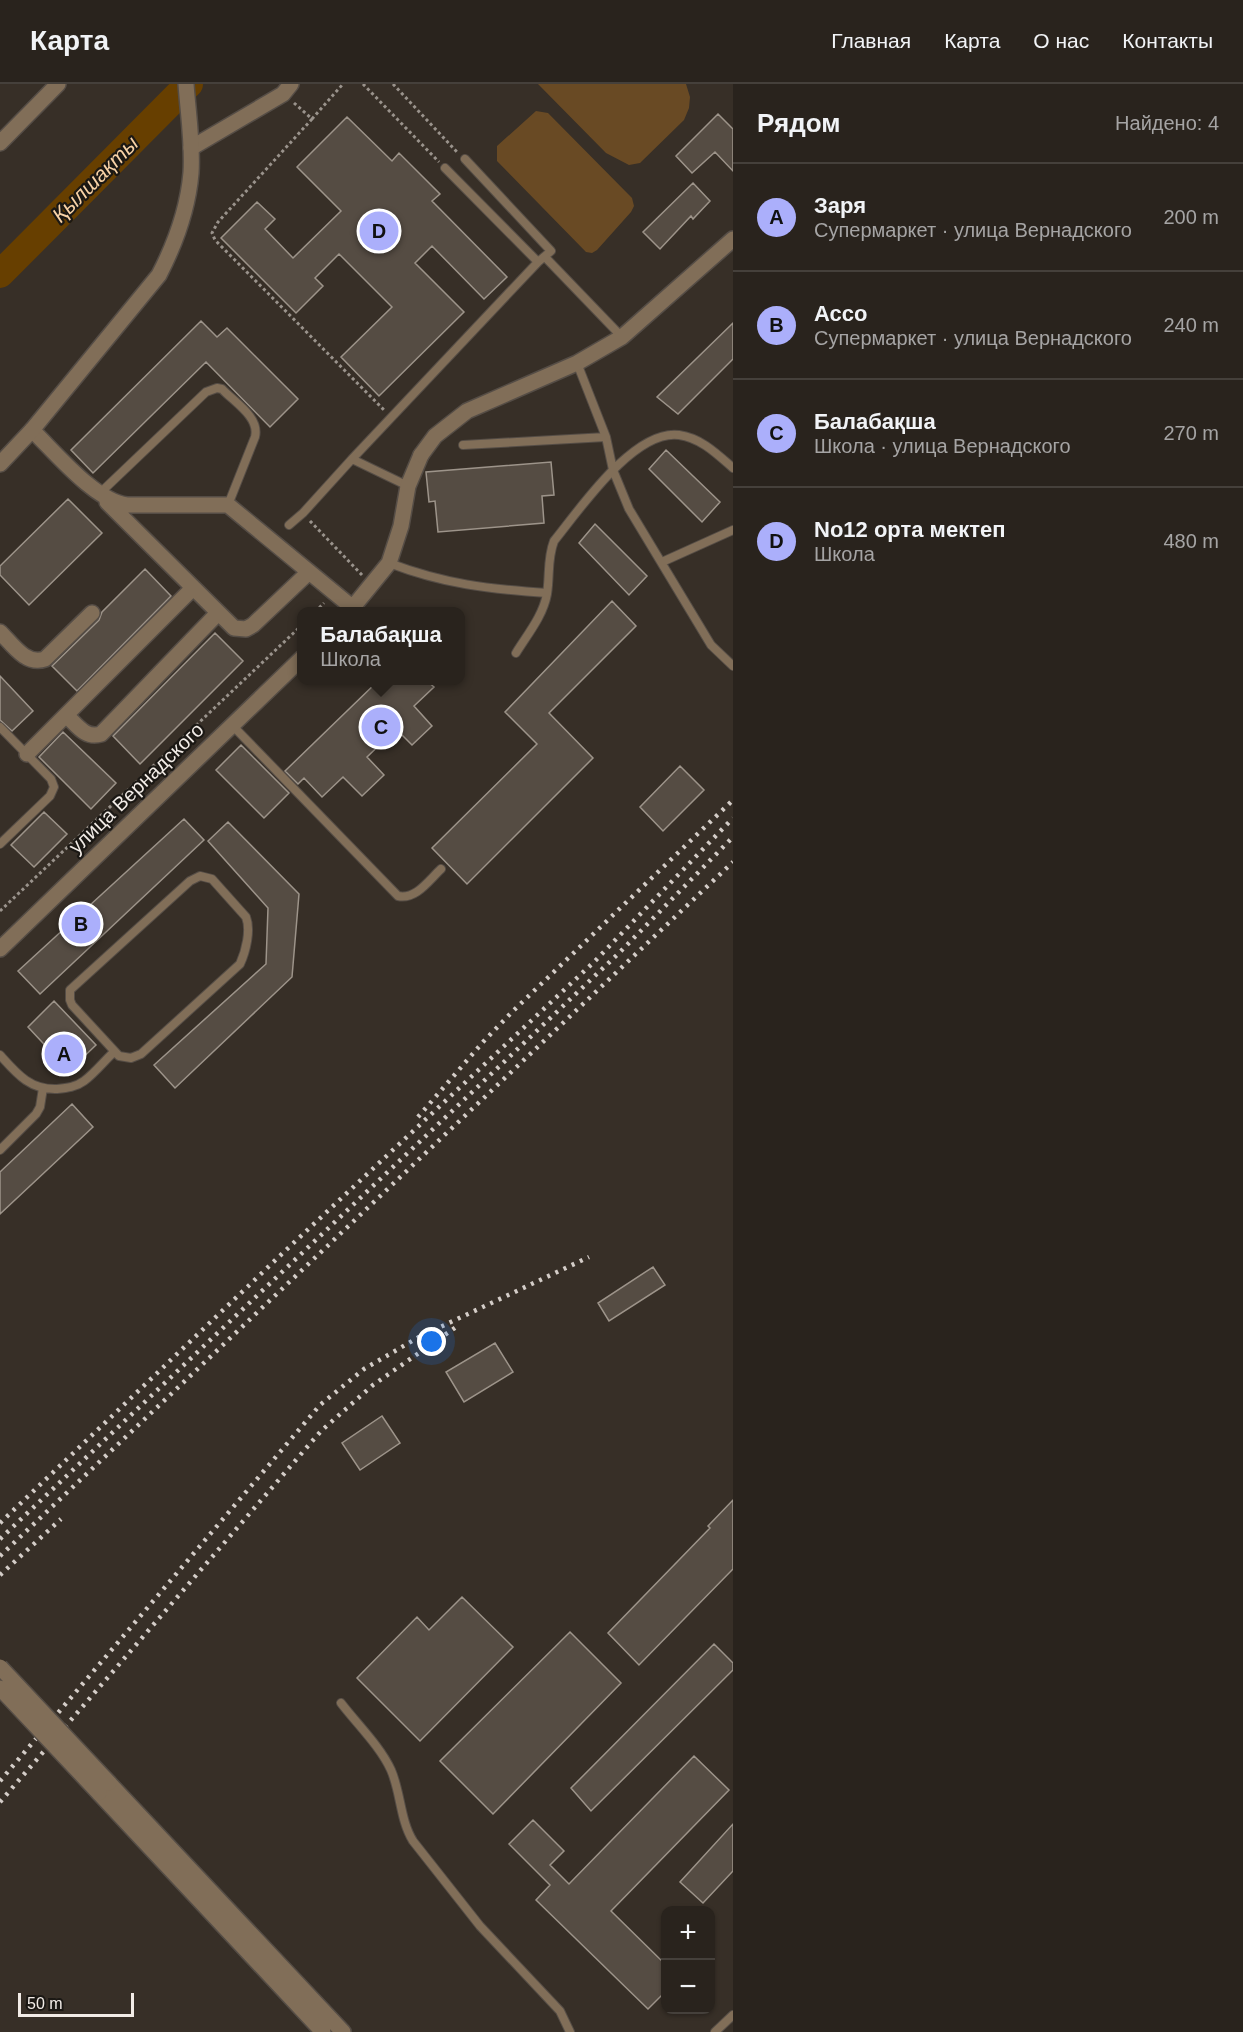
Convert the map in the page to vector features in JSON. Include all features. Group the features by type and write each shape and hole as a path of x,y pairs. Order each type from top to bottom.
{"street":[{"path":"0,143 58,84"},
{"path":"0,464 32,430 159,275 171,252 186,202 191,174 186,84"},
{"path":"191,148 287,89"},
{"path":"353,607 389,563 401,526 408,486 421,455 435,436 467,411 578,363 622,337 733,239"},
{"path":"32,430 234,628 246,629 253,626 308,573"},
{"path":"99,494 113,502 127,505 228,505 348,607"},
{"path":"27,754 193,588"},
{"path":"0,632 29,660 40,661 45,659 92,613"},
{"path":"66,715 89,735 101,734 218,613"},
{"name":"улица Вернадского","path":"1,945 297,663"},
{"path":"0,1666 104,1788 323,2032"},
{"path":"0,1688 104,1788 343,2032"}],"lane":[{"path":"289,525 303,513 391,417 551,251 465,159"},
{"path":"445,168 622,337"},
{"path":"578,363 606,437 613,470 630,509 711,645 733,666"},
{"path":"99,494 206,392 217,387 222,389 252,419 256,427 255,437 228,505"},
{"path":"516,653 544,607 549,559 554,541 613,470 638,447 662,435 679,435 709,447 733,468"},
{"path":"463,445 606,437"},
{"path":"352,459 408,486"},
{"path":"662,562 733,530"},
{"path":"389,563 443,581 491,589 547,593"},
{"path":"232,725 398,896 413,895 441,869"},
{"path":"0,728 51,779 54,787 53,792 0,844"},
{"path":"200,876 212,879 246,917 248,923 244,954 240,964 141,1054 125,1059 114,1052 72,1005 69,994 72,986 190,881 200,876"},
{"path":"0,1055 28,1083 43,1088 66,1088 84,1081 114,1052"},
{"path":"0,1150 36,1114 40,1107 43,1088"},
{"path":"341,1703 385,1759 395,1782 407,1832 413,1841 480,1926 560,2011 570,2032"},
{"path":"715,2032 733,2015"}],"path":[{"path":"343,84 218,222 212,232 215,240 391,417"},
{"path":"363,84 445,168"},
{"path":"393,84 465,159"},
{"path":"287,89 312,119"},
{"path":"303,513 371,585"},
{"path":"0,911 297,630"}],"shaded area":[{"path":"538,84 686,84 690,97 689,108 684,120 640,163 629,165 606,153"},
{"path":"536,111 548,113 632,198 634,206 631,212 592,253 586,252 497,161 497,146"}],"building":[{"path":"718,114 733,129 733,171 715,152 692,173 676,156"},
{"path":"347,117 392,161 399,153 440,194 432,201 507,277 484,299 432,246 415,263 464,312 379,396 341,357 392,307 339,254 315,278 323,286 296,313 221,238 257,202 275,219 265,229 293,258 341,211 297,167"},
{"path":"693,183 710,201 693,219 691,216 660,249 643,232"},
{"path":"201,321 217,337 227,328 298,399 270,427 206,362 93,473 71,450"},
{"path":"733,323 733,359 678,414 657,397"},
{"path":"666,450 720,502 702,522 649,469"},
{"path":"551,462 554,495 542,496 544,523 438,532 435,501 429,502 426,472"},
{"path":"68,499 102,533 29,605 0,575 0,566"},
{"path":"595,524 647,576 629,595 579,543"},
{"path":"145,569 171,596 77,691 52,666 99,620 102,612"},
{"path":"612,601 636,626 549,713 593,758 467,884 432,848 537,744 505,712"},
{"path":"215,633 243,661 140,764 113,736"},
{"path":"0,676 33,711 12,731 0,720"},
{"path":"374,685 432,685 434,687 414,706 432,726 412,745 396,729 367,757 384,775 362,796 343,777 322,797 304,778 298,784 285,771"},
{"path":"63,732 116,783 91,809 39,757"},
{"path":"241,745 289,793 264,818 216,770"},
{"path":"680,766 704,790 663,831 640,807"},
{"path":"44,812 67,834 34,867 11,845"},
{"path":"184,819 204,840 40,994 18,971"},
{"path":"228,822 299,894 292,977 175,1088 154,1065 266,964 268,908 208,841"},
{"path":"54,1001 96,1045 69,1071 28,1027"},
{"path":"72,1104 93,1127 0,1214 0,1172"},
{"path":"653,1267 665,1285 609,1321 598,1303"},
{"path":"495,1343 513,1372 464,1402 446,1372"},
{"path":"382,1416 400,1443 360,1470 342,1443"},
{"path":"733,1500 733,1569 639,1665 608,1633 710,1528 708,1526"},
{"path":"462,1597 513,1647 420,1741 357,1678 417,1617 429,1630"},
{"path":"570,1632 621,1683 493,1814 440,1761"},
{"path":"714,1644 733,1663 733,1670 591,1811 571,1788"},
{"path":"694,1756 729,1790 611,1911 661,1960 661,1996 648,2009 536,1900 550,1885 509,1844 533,1820 564,1851 550,1865 569,1884"},
{"path":"733,1824 733,1871 703,1903 680,1882"}],"waterway":[{"name":"Қылшақты","path":"0,274 189,84"}],"railway":[{"path":"418,1117 512,1012 733,800"},
{"path":"0,1523 286,1250 595,961 733,818"},
{"path":"0,1539 619,953 733,837"},
{"path":"0,1556 733,862"},
{"path":"0,1781 320,1405 364,1369 419,1337 589,1257"},
{"path":"0,1802 321,1431 373,1385 459,1325"},
{"path":"0,1575 61,1519"}],"place":[{"name":"No12 орта мектеп","path":"379,231"},
{"name":"Балабақша","path":"381,727"},
{"name":"Ассо","path":"81,924"},
{"name":"Заря","path":"64,1054"}]}
